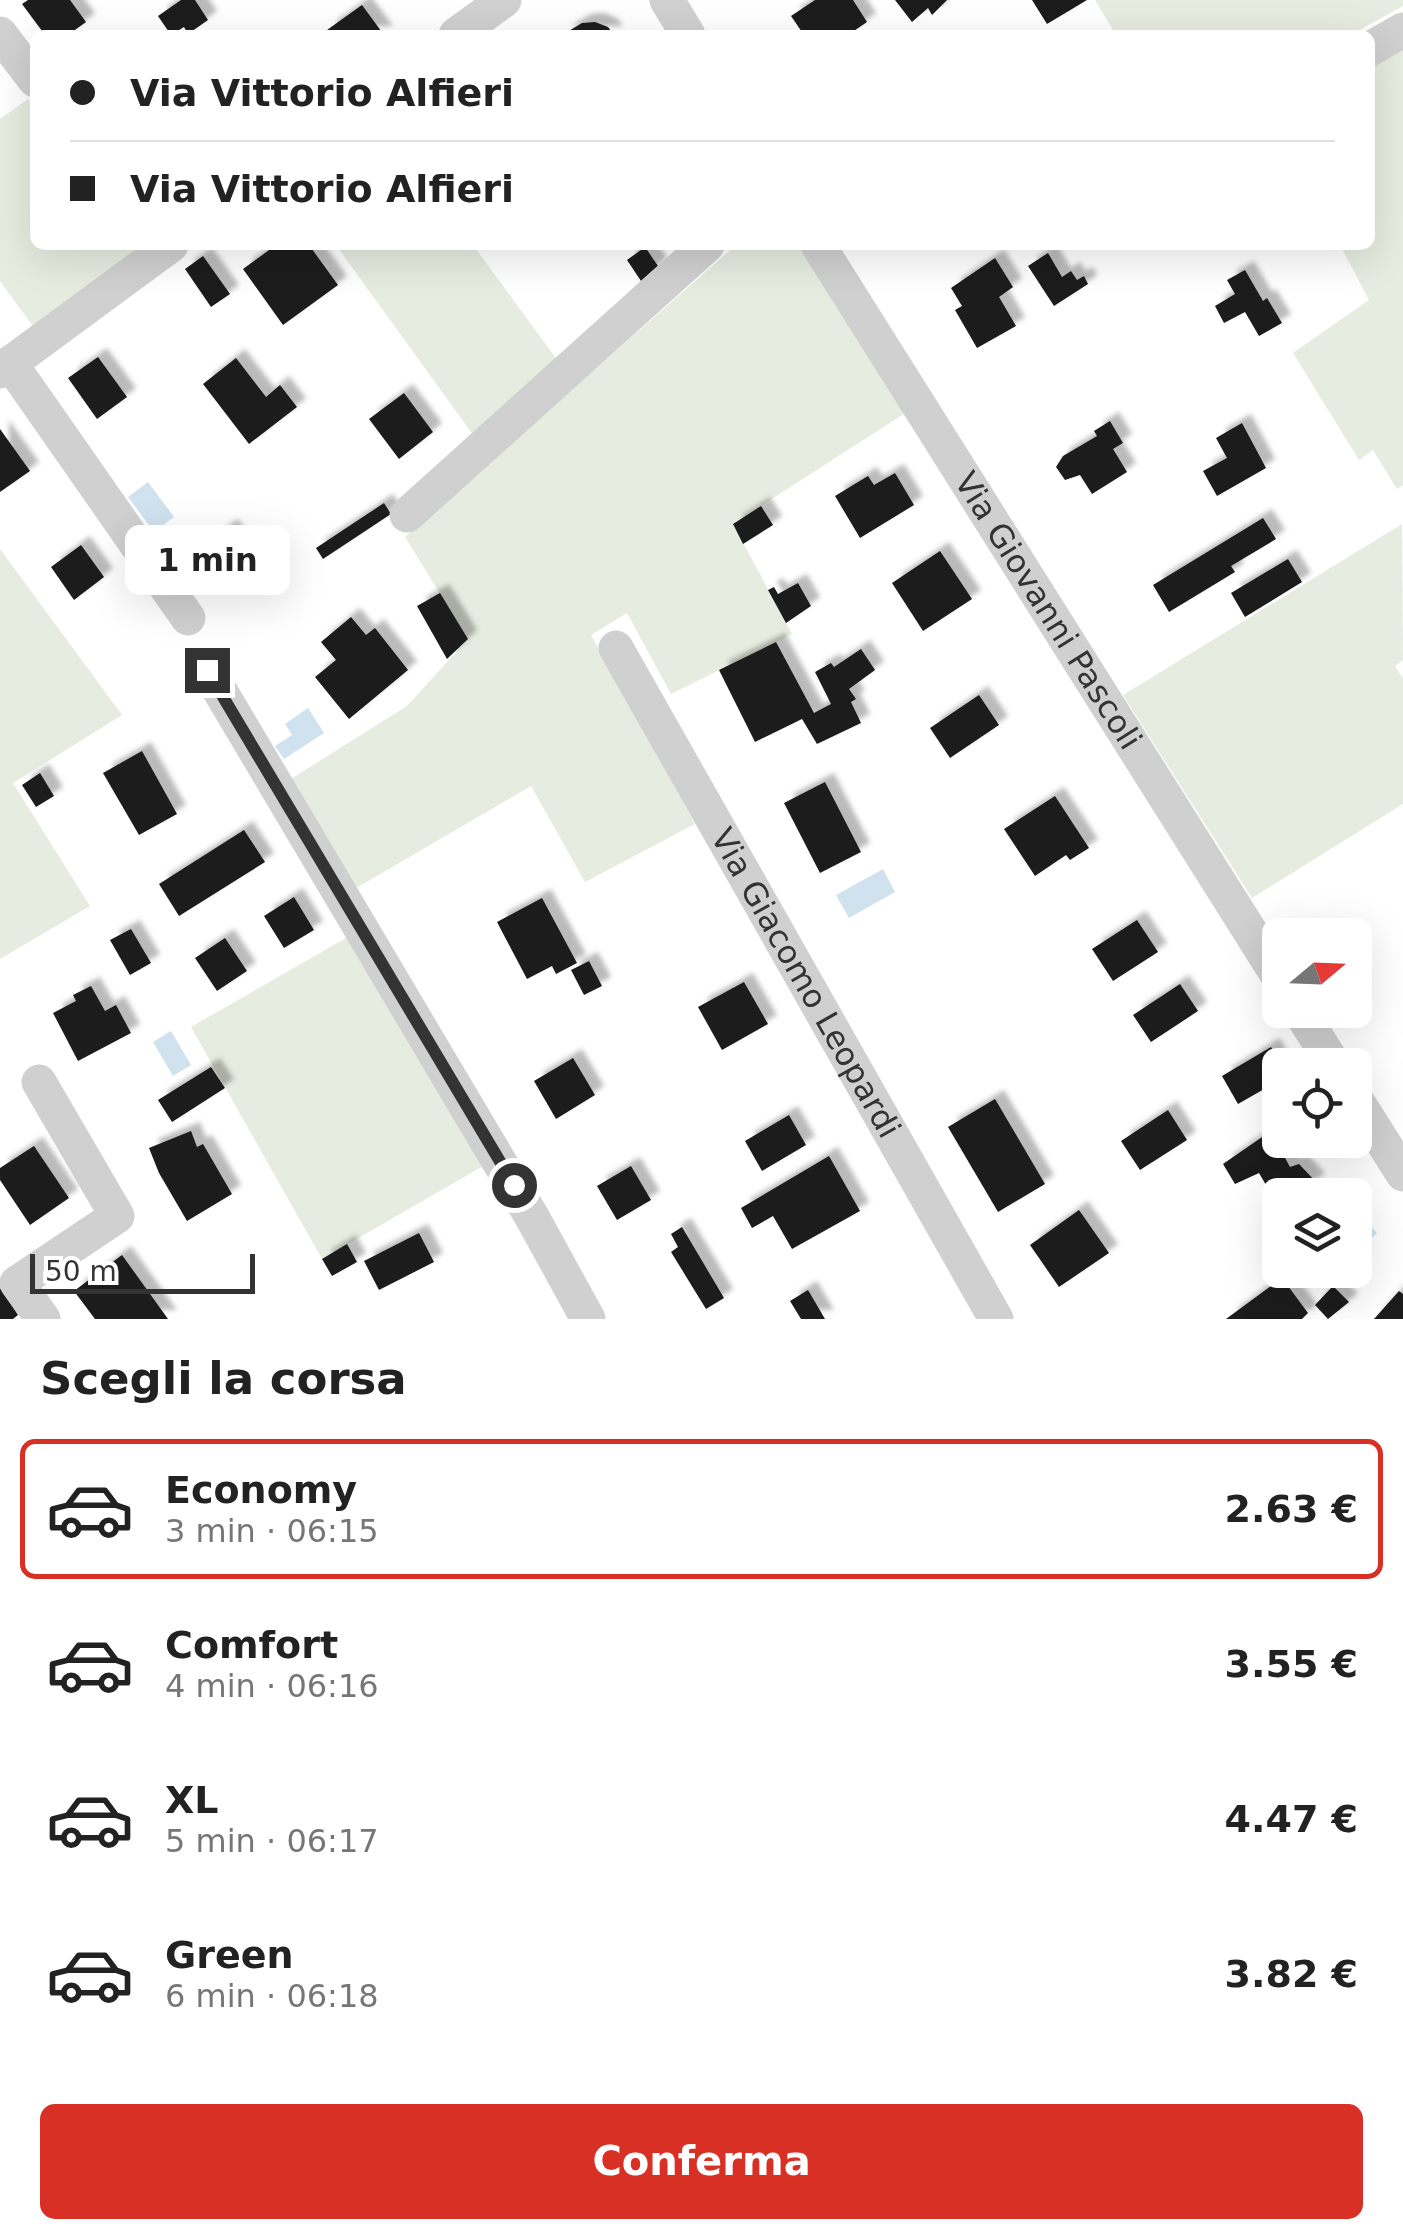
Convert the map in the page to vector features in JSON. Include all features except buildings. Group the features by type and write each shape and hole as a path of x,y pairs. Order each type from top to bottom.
{"street":[{"path":"463,30 504,0"},
{"path":"667,0 685,30"},
{"path":"1375,46 1403,30"},
{"path":"0,34 30,73"},
{"path":"161,250 5,367 188,618"},
{"path":"407,516 701,250"},
{"name":"Via Giovanni Pascoli","path":"821,250 1262,950"},
{"name":"Via Giacomo Leopardi","path":"616,648 996,1319"},
{"path":"207,670 532,1216 588,1319"},
{"path":"38,1082 117,1216 18,1283 43,1319"},
{"path":"1372,1125 1403,1174"}],"shaded area":[{"path":"1095,0 1403,0 1403,6 1360,30 1113,30"},
{"path":"1403,48 1403,485 1397,489 1373,450 1359,460 1293,353 1369,300 1343,250 1375,250 1375,64"},
{"path":"28,99 30,102 30,250 143,250 35,329 0,281 0,119"},
{"path":"340,250 477,250 558,361 476,439"},
{"path":"730,250 804,250 910,410 733,524 792,634 671,694 627,613 591,635 695,824 585,882 531,786 358,887 346,883 291,779 407,706 468,639 405,537"},
{"path":"1402,524 1403,660 1395,666 1403,678 1403,804 1252,898 1123,695"},
{"path":"0,549 122,715 13,783 90,906 0,959"},
{"path":"353,934 485,1165 322,1259 191,1027"}],"water":[{"path":"148,482 174,517 154,532 128,497"},
{"path":"308,708 324,733 284,759 275,746 292,735 285,724"},
{"path":"883,869 895,892 849,918 836,895"},
{"path":"171,1031 191,1065 173,1076 153,1042"}],"route":[{"path":"207,670 514,1185"}]}
